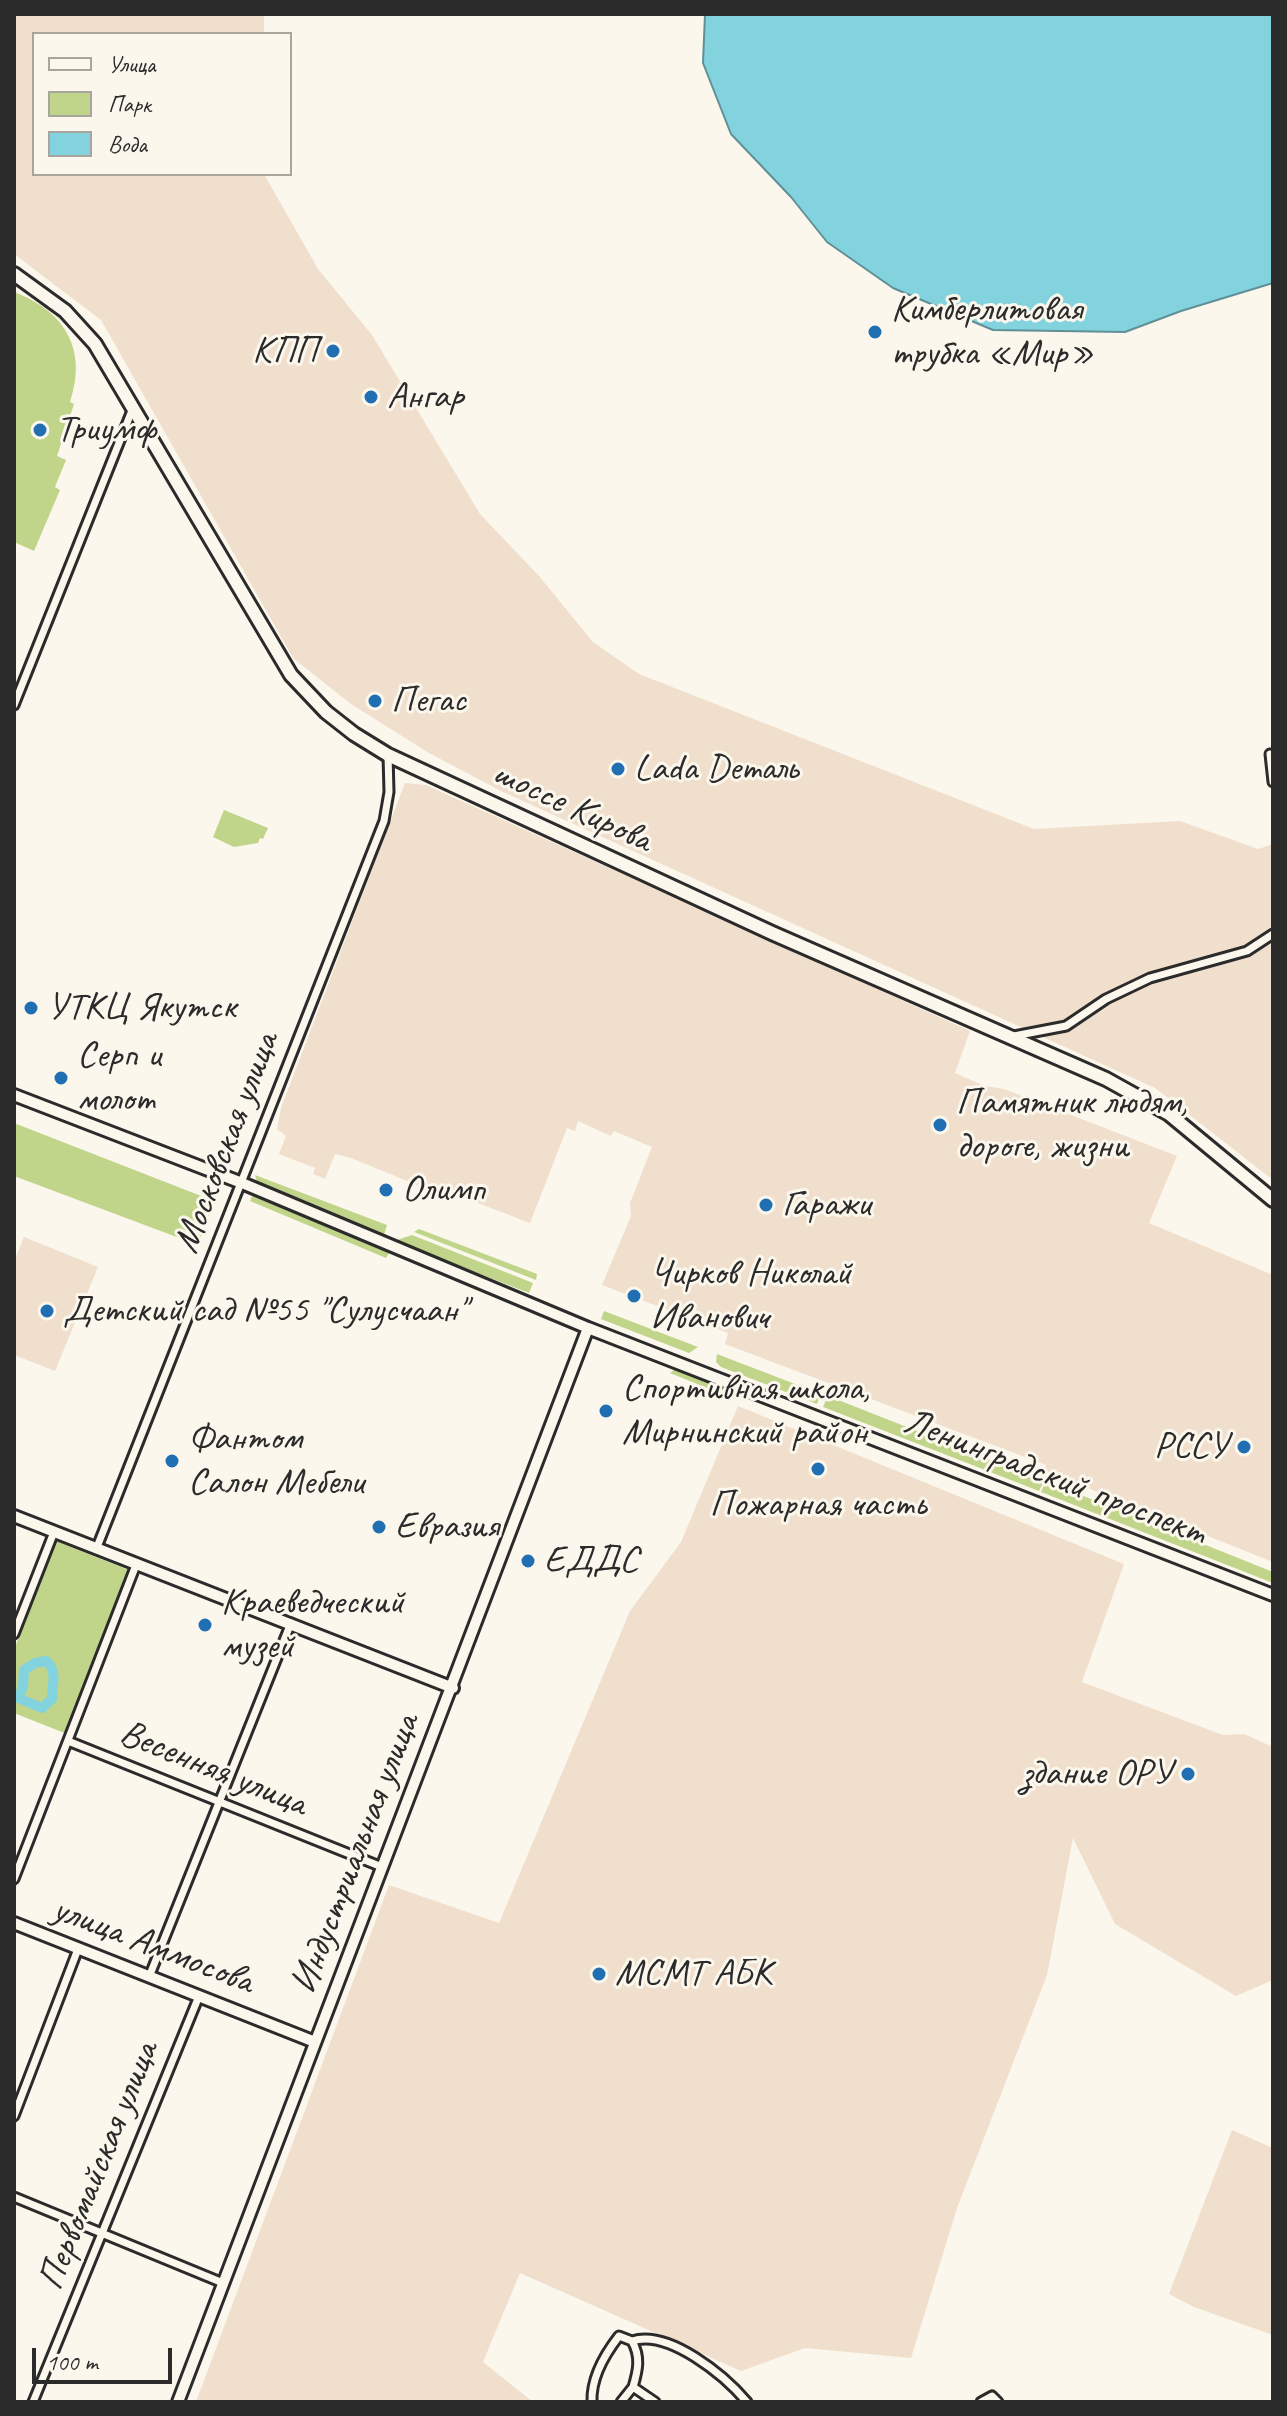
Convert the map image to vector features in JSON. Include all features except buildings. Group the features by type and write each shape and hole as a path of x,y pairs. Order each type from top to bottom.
{"main road":[{"name":"шоссе Кирова","path":"14,274 77,322 105,358 291,675 340,724 388,755 758,927 1106,1079 1150,1102 1188,1128 1273,1200"},
{"name":"Ленинградский проспект","path":"14,1095 242,1183 588,1328 1273,1595"},
{"name":"Индустриальная улица","path":"178,2402 588,1328"},
{"path":"14,1516 453,1688"},
{"name":"улица Аммосова","path":"14,1923 315,2042"}],"street":[{"path":"14,705 133,408"},
{"path":"1270,754 1273,782"},
{"name":"Московская улица","path":"97,1547 384,821 389,792 388,755"},
{"path":"1012,1037 1066,1026 1106,999 1150,978 1247,951 1273,934"},
{"path":"14,1634 54,1532"},
{"path":"14,1879 136,1565"},
{"path":"149,1977 291,1623"},
{"name":"Весенняя улица","path":"68,1741 382,1867"},
{"path":"14,2116 78,1949"},
{"name":"Первомайская улица","path":"33,2402 199,1996"},
{"path":"14,2197 223,2283"},
{"path":"592,2402 595,2378 608,2350 619,2336 632,2341 652,2340 694,2355 733,2386 747,2402"},
{"path":"621,2402 633,2387 639,2362 632,2341"},
{"path":"633,2387 655,2402"},
{"path":"981,2402 992,2396 998,2402"}],"shaded area":[{"path":"14,14 264,14 264,32 32,32 32,176 265,176 318,269 372,335 480,514 539,576 593,642 639,674 1034,829 1180,821 1258,849 1273,844 1273,1180 1155,1088 501,791 429,753 351,704 293,658 101,320 14,254"},
{"path":"405,783 426,785 970,1031 955,1073 1177,1156 1149,1223 1273,1275 1273,1562 1045,1471 1046,1465 725,1344 728,1333 602,1285 631,1216 630,1203 652,1147 614,1131 611,1136 578,1121 575,1131 567,1128 530,1223 436,1187 434,1192 351,1158 335,1154 325,1179 313,1174 315,1168 279,1154 286,1136 277,1129 281,1108"},
{"name":"Детский сад №55 \"Сулусчаан\"","path":"24,1237 98,1267 55,1371 14,1355 14,1261"},
{"path":"738,1406 1124,1564 1082,1682 1223,1735 1244,1734 1273,1747 1273,1980 1236,1996 1115,1924 1073,1838 1047,1975 957,2208 911,2358 805,2348 741,2371 520,2273 483,2362 533,2402 196,2402 389,1885 499,1923 630,1611 681,1542"},
{"path":"1232,2130 1273,2148 1273,2335 1194,2307 1169,2294"}],"green space":[{"name":"Триумф","path":"14,292 32,300 58,321 68,334 76,365 70,402 74,404 57,456 66,460 55,487 60,490 34,551 14,542"},
{"path":"224,810 268,828 263,839 260,838 258,843 234,847 213,837"},
{"path":"14,1123 214,1201 198,1245 14,1176"},
{"path":"255,1175 387,1225 384,1235 258,1185"},
{"path":"252,1196 390,1252 386,1258 250,1201"},
{"path":"419,1229 537,1274 536,1280 414,1232"},
{"path":"412,1235 533,1283 529,1293 394,1241"},
{"path":"604,1311 698,1347 689,1353 601,1319"},
{"path":"717,1354 821,1394 817,1404 721,1367 716,1362"},
{"path":"678,1367 736,1390 737,1400 670,1373"},
{"path":"828,1396 1044,1481 1039,1491 823,1407"},
{"path":"1046,1481 1273,1572 1273,1583 1041,1492"},
{"path":"56,1541 131,1571 67,1734 14,1713 14,1650"}],"water":[{"path":"705,14 1273,14 1273,283 1125,332 993,330 893,288 827,242 791,197 731,134 703,63"}],"waterway":[{"path":"46,1661 53,1674 52,1699 42,1708 18,1698 23,1687 24,1670 46,1661"}],"place":[{"name":"Кимберлитовая трубка «Мир»","path":"875,332"},
{"name":"КПП","path":"333,351"},
{"name":"Ангар","path":"371,397"},
{"name":"Триумф","path":"40,430"},
{"name":"Пегас","path":"375,701"},
{"name":"Lada Dеталь","path":"618,769"},
{"name":"УТКЦ Якутск","path":"31,1008"},
{"name":"Серп и молот","path":"61,1078"},
{"name":"Памятник людям, дороге, жизни","path":"940,1125"},
{"name":"Олимп","path":"386,1190"},
{"name":"Гаражи","path":"766,1205"},
{"name":"Чирков Николай Иванович","path":"634,1296"},
{"name":"Детский сад №55 \"Сулусчаан\"","path":"47,1311"},
{"name":"Спортивная школа, Мирнинский район","path":"606,1411"},
{"name":"РССУ","path":"1244,1447"},
{"name":"Фантом Салон Мебели","path":"172,1461"},
{"name":"Пожарная часть","path":"818,1469"},
{"name":"Евразия","path":"379,1527"},
{"name":"ЕДДС","path":"528,1561"},
{"name":"Краеведческий музей","path":"205,1625"},
{"name":"здание ОРУ","path":"1188,1774"},
{"name":"МСМТ АБК","path":"599,1974"}]}
